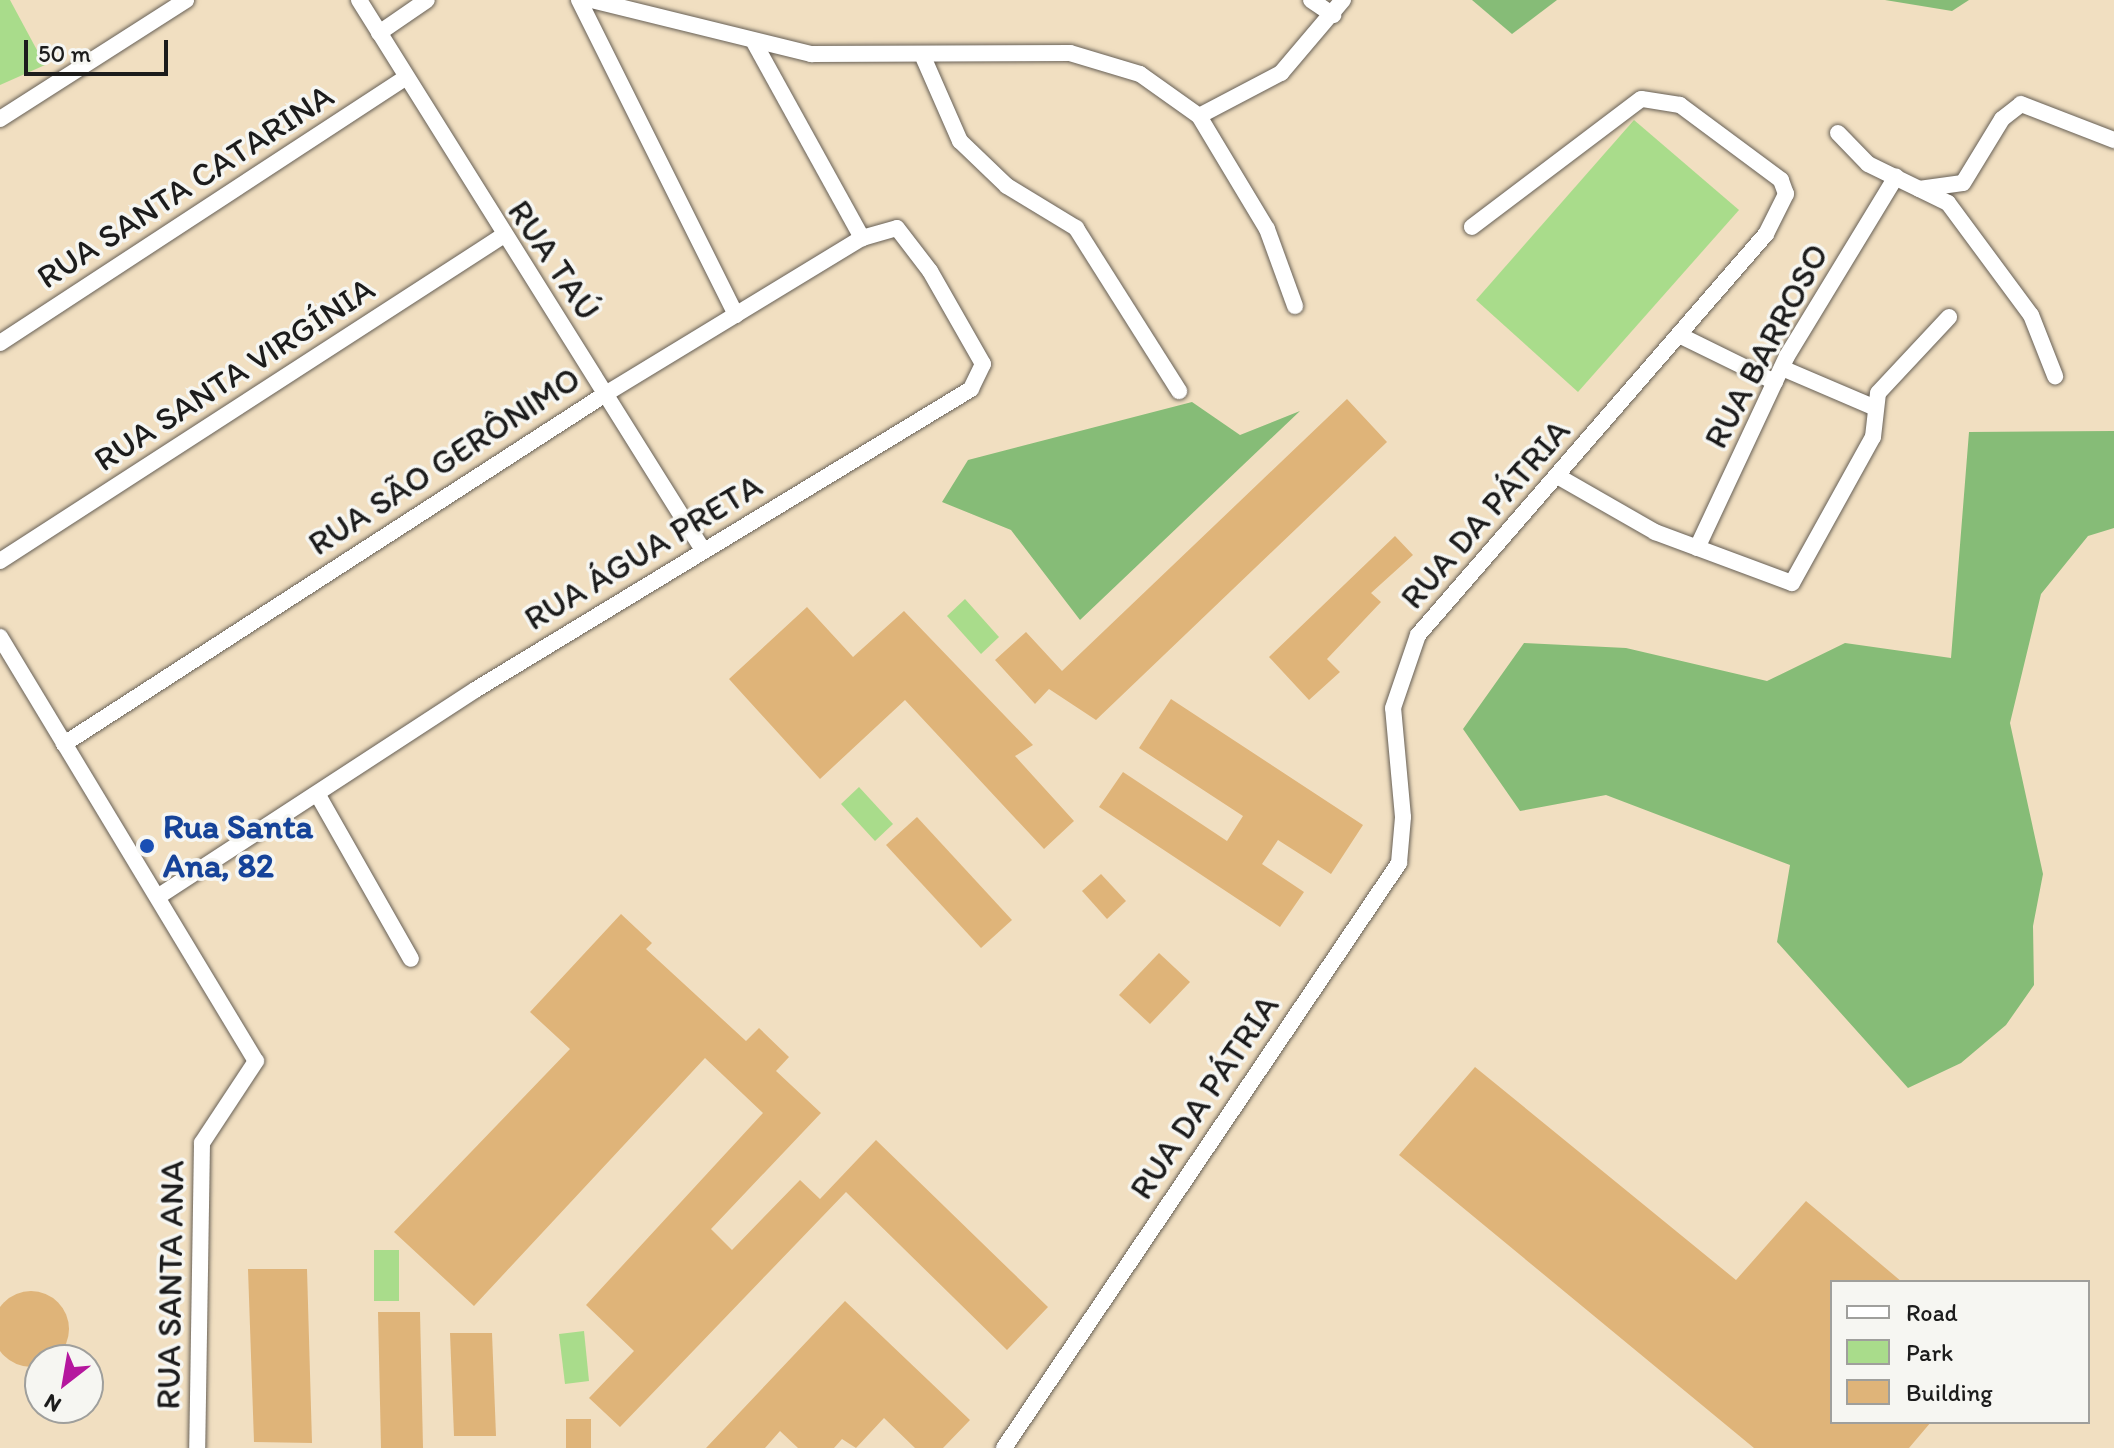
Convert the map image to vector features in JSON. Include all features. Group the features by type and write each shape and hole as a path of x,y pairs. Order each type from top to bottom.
{"street":[{"path":"0,119 186,0"},
{"name":"RUA TAÚ","path":"359,0 403,79 501,237 607,393 703,550"},
{"path":"379,33 427,0"},
{"path":"579,0 736,315"},
{"path":"591,0 755,44 924,59 1070,53 1140,74 1199,116 1267,229 1295,306"},
{"path":"1311,0 1333,15"},
{"path":"1199,116 1281,73 1343,0"},
{"path":"755,44 862,238"},
{"path":"924,59 960,141 1007,186 1076,228 1179,391"},
{"name":"RUA SANTA CATARINA","path":"0,343 403,79"},
{"name":"RUA DA PÁTRIA","path":"1004,1448 1399,863 1403,817 1393,708 1403,671 1441,606 1559,477 1766,234 1786,194 1781,180 1680,105 1641,99 1472,227"},
{"path":"1918,189 1963,183 2002,119 2021,104 2114,140"},
{"path":"1838,133 1868,164 1948,203 2031,315 2055,376"},
{"name":"RUA BARROSO","path":"1697,548 1779,375 1896,177"},
{"name":"RUA ÁGUA PRETA","path":"158,897 703,550 958,399 983,374 906,234 888,226 862,238"},
{"name":"RUA SANTA VIRGÍNIA","path":"0,561 501,237"},
{"name":"RUA SÃO GERÔNIMO","path":"64,744 607,393 862,238"},
{"path":"1559,477 1697,548 1792,583 1863,457 1878,393 1949,317"},
{"path":"1679,335 1779,375 1876,408"},
{"name":"RUA SANTA ANA","path":"0,637 256,1061 254,1076 211,1121 202,1143 197,1448"},
{"path":"319,797 411,959"}],"green space":[{"path":"0,0 10,0 45,65 0,85"},
{"path":"1472,0 1557,0 1512,34"},
{"path":"1885,0 1969,0 1952,11"},
{"path":"1634,120 1739,210 1578,392 1476,300"},
{"path":"1192,402 1240,435 1300,411 1080,620 1011,530 942,502 968,460"},
{"path":"2114,431 2114,528 2088,536 2041,594 2010,723 2043,874 2033,926 2034,985 2006,1025 1961,1063 1908,1088 1777,942 1790,865 1606,795 1520,811 1463,729 1524,643 1626,648 1767,681 1845,643 1951,658 1969,432"},
{"path":"965,599 999,637 981,654 947,616"},
{"path":"859,787 893,824 875,841 841,804"},
{"path":"374,1250 399,1250 399,1301 374,1301"},
{"path":"584,1331 589,1381 565,1384 559,1334"}],"building":[{"path":"1347,399 1387,442 1096,720 1049,689 1035,704 995,660 1026,632 1062,671"},
{"path":"1395,536 1413,555 1371,593 1381,602 1327,659 1340,672 1309,700 1269,657"},
{"path":"807,607 853,657 904,611 1033,745 1015,756 1074,821 1044,849 905,700 820,779 729,679"},
{"path":"1171,699 1363,825 1331,874 1278,840 1262,864 1304,892 1280,927 1099,807 1123,772 1227,841 1243,816 1139,748"},
{"path":"917,817 1012,920 981,948 886,845"},
{"path":"1101,874 1126,901 1107,919 1082,891"},
{"path":"621,914 652,943 646,949 746,1041 759,1028 789,1057 776,1071 821,1113 711,1229 732,1250 800,1180 820,1199 876,1140 1048,1307 1007,1350 846,1192 620,1427 589,1398 634,1351 586,1305 763,1113 705,1058 474,1306 394,1232 570,1049 530,1012"},
{"path":"1159,953 1190,982 1150,1024 1119,995"},
{"path":"1475,1067 1736,1280 1806,1201 1900,1280 1830,1280 1830,1424 1929,1424 1909,1448 1754,1448 1399,1155"},
{"path":"248,1269 307,1269 312,1443 254,1442"},
{"path":"31,1291 46,1294 58,1302 66,1314 69,1329 66,1344 24,1344 24,1366 10,1361 -1,1350 -1,1308 10,1297"},
{"path":"845,1301 970,1420 943,1448 915,1448 884,1418 856,1448 842,1439 834,1448 798,1448 780,1431 765,1448 706,1448"},
{"path":"378,1312 420,1312 423,1448 381,1448"},
{"path":"450,1333 492,1333 496,1436 454,1436"},
{"path":"566,1419 591,1419 591,1448 566,1448"}],"place":[{"name":"Rua Santa Ana, 82","path":"147,846"}]}
